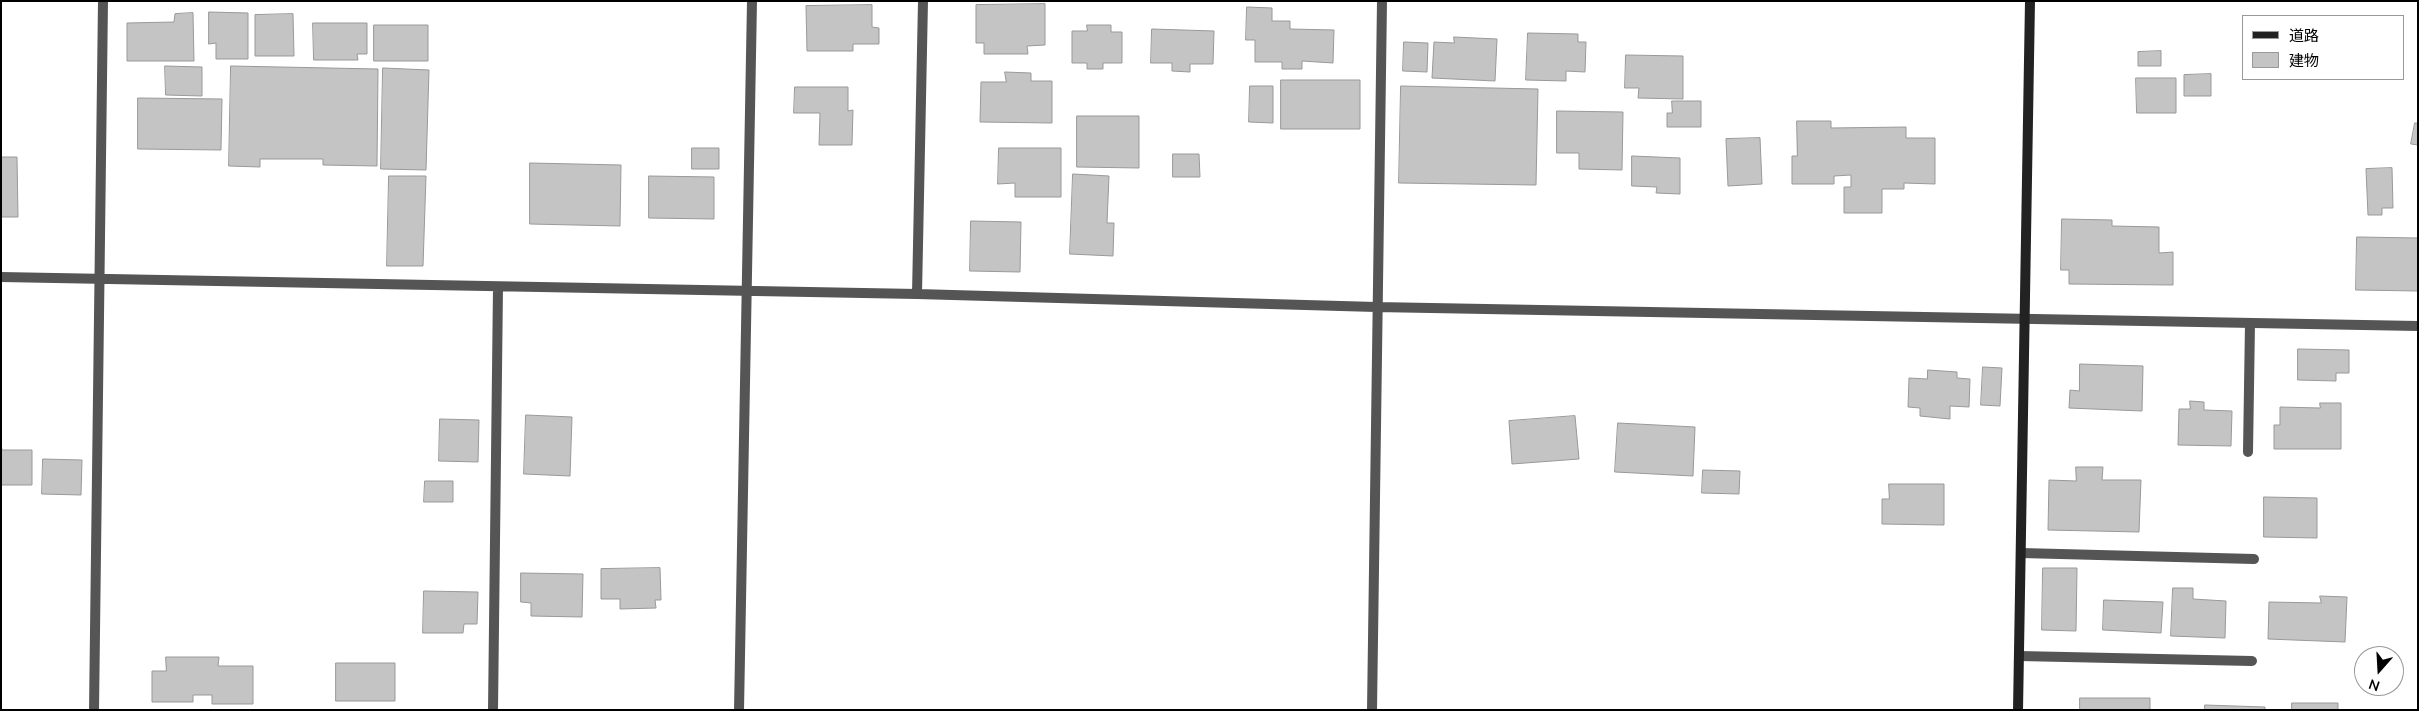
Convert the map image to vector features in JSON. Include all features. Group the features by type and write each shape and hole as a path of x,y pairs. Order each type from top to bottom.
{"street":[{"path":"94,710 103,1"},
{"path":"739,710 752,1"},
{"path":"917,294 923,1"},
{"path":"1372,710 1376,306 1382,1"},
{"path":"2018,710 2030,1"},
{"path":"1,277 917,294 1376,306 2418,326"},
{"path":"493,710 498,287"},
{"path":"2248,452 2250,323"},
{"path":"2021,553 2254,559"},
{"path":"2019,656 2252,661"}],"building":[{"path":"1045,4 1045,45 1027,46 1028,54 984,54 984,43 976,43 976,5"},
{"path":"872,5 872,27 879,28 879,44 853,44 853,51 807,51 806,6"},
{"path":"1247,7 1272,8 1272,21 1290,21 1290,29 1334,30 1333,63 1302,61 1302,69 1282,69 1282,62 1255,62 1255,40 1246,40"},
{"path":"209,12 248,13 248,59 216,59 216,43 209,44"},
{"path":"193,13 194,61 127,61 127,23 174,22 175,14"},
{"path":"293,14 294,56 255,56 255,15"},
{"path":"313,23 367,23 367,54 357,54 358,60 314,60"},
{"path":"374,25 428,25 428,61 374,61"},
{"path":"1087,25 1111,25 1111,32 1122,32 1122,63 1103,63 1103,69 1087,69 1087,63 1072,63 1072,31 1087,31"},
{"path":"1152,29 1214,31 1213,64 1190,64 1190,72 1172,71 1172,63 1151,63"},
{"path":"1528,33 1578,34 1578,42 1586,42 1585,72 1566,71 1566,81 1526,80"},
{"path":"1454,37 1497,39 1495,81 1432,78 1434,42 1454,43"},
{"path":"1404,42 1428,43 1427,72 1403,71"},
{"path":"2161,51 2161,66 2138,66 2138,52"},
{"path":"1626,55 1683,56 1683,99 1638,98 1639,88 1625,88"},
{"path":"165,66 202,67 202,96 166,95"},
{"path":"231,66 378,69 377,166 323,165 323,159 260,159 260,167 229,166"},
{"path":"383,68 429,70 426,170 381,169"},
{"path":"1005,72 1031,73 1031,81 1052,81 1052,123 980,122 981,82 1006,82"},
{"path":"2211,74 2211,96 2184,96 2184,75"},
{"path":"2136,78 2176,78 2176,113 2137,113"},
{"path":"1281,80 1360,80 1360,129 1281,129"},
{"path":"1250,86 1273,86 1273,123 1249,122"},
{"path":"1401,86 1538,89 1536,185 1399,183"},
{"path":"795,87 848,87 848,111 853,110 852,145 819,145 820,113 794,113"},
{"path":"138,98 222,99 221,150 138,149"},
{"path":"1672,101 1701,101 1701,127 1667,127 1667,113 1672,113"},
{"path":"1557,111 1623,112 1622,170 1579,169 1579,153 1557,153"},
{"path":"1077,116 1139,116 1139,168 1077,167"},
{"path":"1797,121 1831,121 1831,128 1906,127 1906,138 1935,138 1935,184 1904,183 1904,189 1882,189 1882,213 1844,213 1844,187 1851,187 1851,175 1834,176 1834,184 1792,184 1792,156 1797,156"},
{"path":"2415,123 2418,123 2418,145 2411,144"},
{"path":"1760,138 1762,184 1728,186 1726,139"},
{"path":"692,148 719,148 719,169 692,169"},
{"path":"999,148 1061,148 1061,197 1015,197 1015,183 998,184"},
{"path":"1173,154 1199,154 1200,177 1173,177"},
{"path":"1632,156 1680,158 1680,194 1656,193 1657,187 1632,186"},
{"path":"1,157 17,157 18,217 1,217"},
{"path":"530,163 621,165 620,226 530,224"},
{"path":"2392,168 2393,208 2382,208 2382,215 2368,215 2366,169"},
{"path":"1073,174 1109,176 1107,223 1114,223 1113,256 1070,254"},
{"path":"389,176 426,176 423,266 387,266"},
{"path":"649,176 714,177 714,219 649,218"},
{"path":"2062,219 2112,220 2112,226 2159,227 2159,253 2173,252 2173,285 2069,284 2069,270 2061,270"},
{"path":"971,221 1021,222 1020,272 970,271"},
{"path":"2357,237 2418,238 2418,291 2356,290"},
{"path":"2298,349 2349,350 2349,373 2336,373 2336,381 2298,380"},
{"path":"2080,364 2143,366 2142,411 2069,408 2070,390 2079,391"},
{"path":"1983,367 2002,368 2000,406 1981,405"},
{"path":"1928,370 1957,372 1957,378 1970,379 1969,407 1950,406 1950,419 1920,416 1920,408 1908,407 1909,378 1927,379"},
{"path":"2190,401 2204,402 2204,410 2232,411 2231,446 2178,445 2179,409 2190,409"},
{"path":"2320,403 2341,403 2341,449 2274,449 2274,425 2280,425 2280,407 2320,408"},
{"path":"526,415 572,417 570,476 524,474"},
{"path":"1575,416 1579,459 1512,464 1509,421"},
{"path":"440,419 479,420 478,462 439,461"},
{"path":"1618,423 1695,427 1693,476 1615,472"},
{"path":"1,444 2,450 32,450 32,485 1,485"},
{"path":"43,459 82,460 81,495 42,494"},
{"path":"2076,467 2103,467 2102,480 2141,480 2139,532 2048,530 2049,480 2076,481"},
{"path":"1703,470 1740,471 1739,494 1702,493"},
{"path":"425,481 453,481 453,502 424,502"},
{"path":"1889,484 1944,484 1944,525 1882,524 1882,499 1889,499"},
{"path":"2264,497 2317,498 2317,538 2264,537"},
{"path":"660,568 661,600 655,600 656,608 620,609 620,599 601,599 601,569"},
{"path":"2043,568 2077,568 2076,631 2042,630"},
{"path":"521,573 583,574 582,617 531,616 531,603 521,602"},
{"path":"2173,588 2193,588 2193,599 2226,601 2225,638 2171,636"},
{"path":"424,591 478,592 477,624 464,624 463,633 423,633"},
{"path":"2320,596 2347,597 2345,642 2268,639 2269,602 2321,603"},
{"path":"2104,600 2163,602 2161,633 2103,630"},
{"path":"166,657 219,657 218,666 253,666 253,704 212,704 212,695 193,695 193,702 152,702 152,671 166,671"},
{"path":"336,663 395,663 395,701 336,701"},
{"path":"2080,698 2150,698 2150,710 2080,710"},
{"path":"2292,703 2338,703 2338,710 2292,710"},
{"path":"2205,705 2265,707 2265,710 2205,710"}]}
